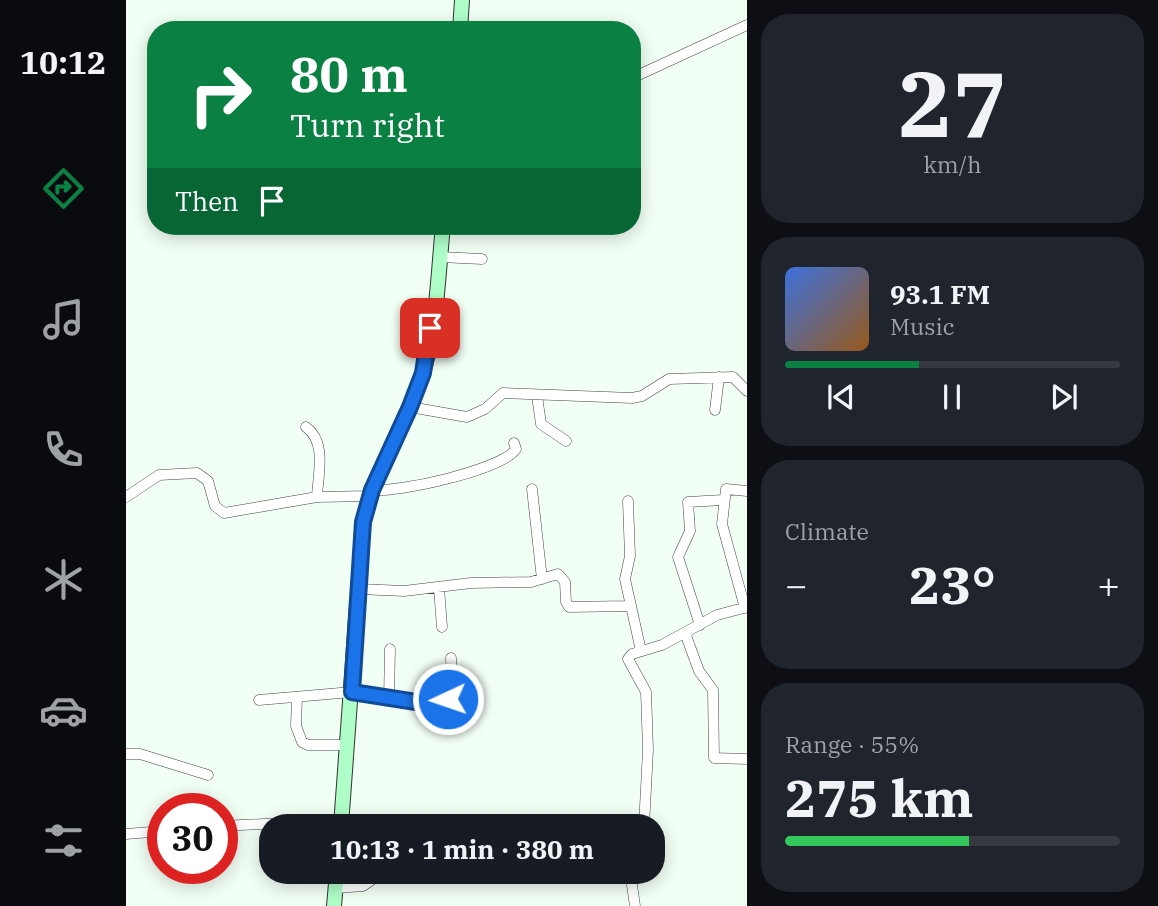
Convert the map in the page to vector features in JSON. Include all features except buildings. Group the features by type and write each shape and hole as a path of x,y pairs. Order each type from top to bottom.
{"street":[{"path":"461,21 462,0"},
{"path":"641,74 747,25"},
{"path":"342,814 362,531 371,493 410,407 426,358 442,235"},
{"path":"440,257 482,259"},
{"path":"715,410 719,377"},
{"path":"410,407 467,416 485,408 503,393 632,398 642,396 668,379 736,378 747,391"},
{"path":"537,396 541,424 566,441"},
{"path":"306,427 314,433 319,443 317,497"},
{"path":"126,497 159,475 197,473 208,481 215,506 224,513 317,497 386,491 473,474 487,464 510,457 516,449 514,443"},
{"path":"645,814 648,750 646,692 628,659 641,651 685,634 723,612 746,608 722,524 723,500 727,488 747,491"},
{"path":"532,489 542,579"},
{"path":"700,625 678,557 690,531 688,502 723,500"},
{"path":"628,501 629,556 625,579 628,606 641,651"},
{"path":"359,589 404,591 542,579 558,574 564,578 566,602 572,608 628,606"},
{"path":"439,588 442,627"},
{"path":"685,634 699,671 713,690 714,758 747,759"},
{"path":"389,698 390,649"},
{"path":"259,700 352,692 422,702 451,699 451,658"},
{"path":"297,697 296,726 302,742 308,745 348,745"},
{"path":"126,754 140,754 208,775"},
{"path":"238,826 259,825"},
{"path":"126,834 147,832"},
{"path":"334,906 336,884"},
{"path":"336,888 366,884"},
{"path":"632,884 635,906"}],"route":[{"path":"430,328 423,373 369,496 363,522 352,692 416,702 448,699"}]}
